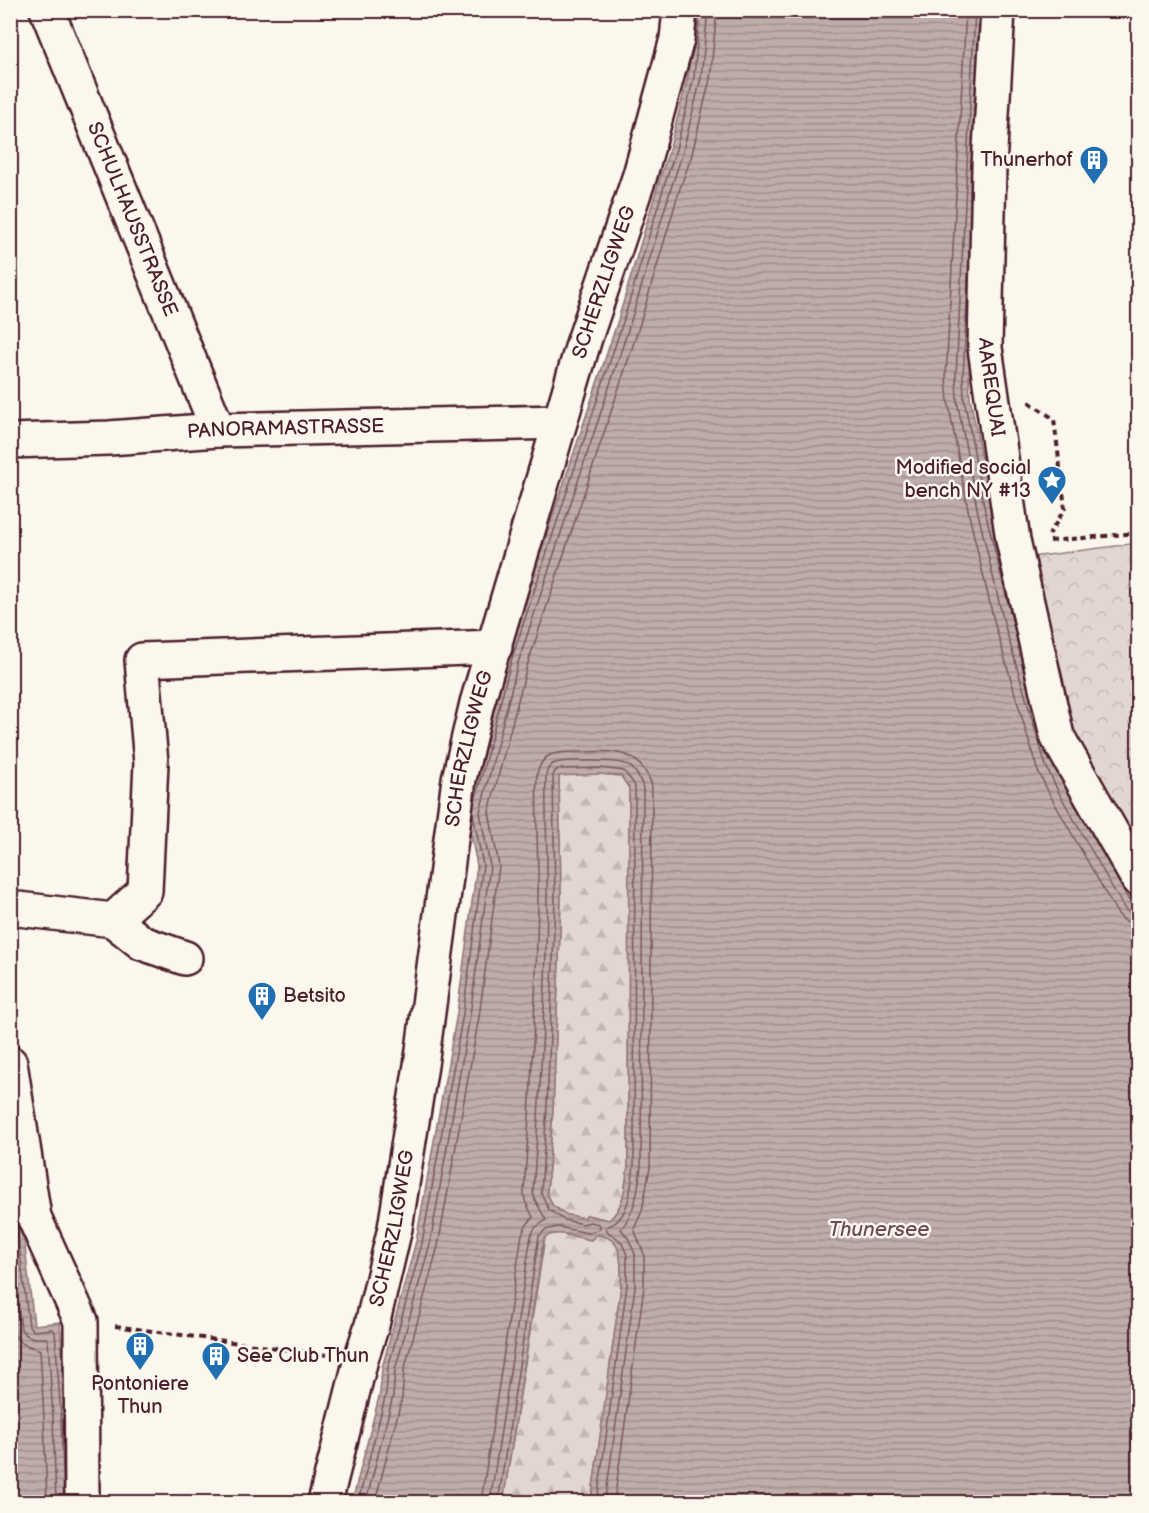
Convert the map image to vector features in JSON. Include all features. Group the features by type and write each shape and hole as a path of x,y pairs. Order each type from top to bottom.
{"street":[{"name":"SCHULHAUSSTRASSE","path":"47,10 218,430"},
{"name":"AAREQUAI","path":"998,10 989,167 985,348 1013,540 1058,736 1138,879"},
{"name":"SCHERZLIGWEG","path":"325,1503 395,1228 422,1065 459,779 477,703 584,341 640,175 678,25"},
{"name":"PANORAMASTRASSE","path":"10,441 110,438 218,430 560,422"},
{"path":"113,920 146,891 151,763 142,660 495,647"},
{"path":"10,908 113,920 142,943 185,958"},
{"path":"10,1064 34,1217 81,1321 82,1503"}],"path":[{"path":"1026,411 1028,401 1054,419 1065,508 1046,541"},
{"path":"1043,531 1046,541"},
{"path":"1046,541 1138,533"},
{"path":"81,1321 361,1359"}],"green space":[{"path":"1138,543 1138,848 1071,730 1032,557"},
{"path":"559,775 621,776 629,788 628,1166 621,1202 609,1220 586,1215 585,1218 567,1215 553,1206 547,1193 553,1108 561,898"},
{"path":"559,1233 591,1240 596,1235 612,1240 617,1246 621,1260 621,1286 591,1502 503,1502 545,1238 547,1235"}],"water":[{"name":"Thunersee","path":"694,11 988,11 969,377 970,397 991,509 1017,619 1070,786 1138,906 1138,1502 591,1502 621,1286 621,1261 617,1246 605,1237 596,1235 591,1240 555,1234 544,1238 503,1502 352,1502 380,1393 382,1368 416,1241 457,1013 477,865 466,812 505,660 618,320 669,151 688,76","holes":["600,774 621,776 629,788 628,1166 621,1202 609,1220 586,1215 585,1218 567,1215 553,1206 547,1193 553,1108 561,898 559,776"]},
{"path":"10,1138 34,1325 60,1322 70,1502 11,1502"}],"place":[{"name":"Thunerhof","path":"1094,186"},
{"name":"Modified social bench NY #13","path":"1052,506"},
{"name":"Betsito","path":"262,1022"},
{"name":"Pontoniere Thun","path":"140,1372"},
{"name":"See Club Thun","path":"216,1382"}]}
